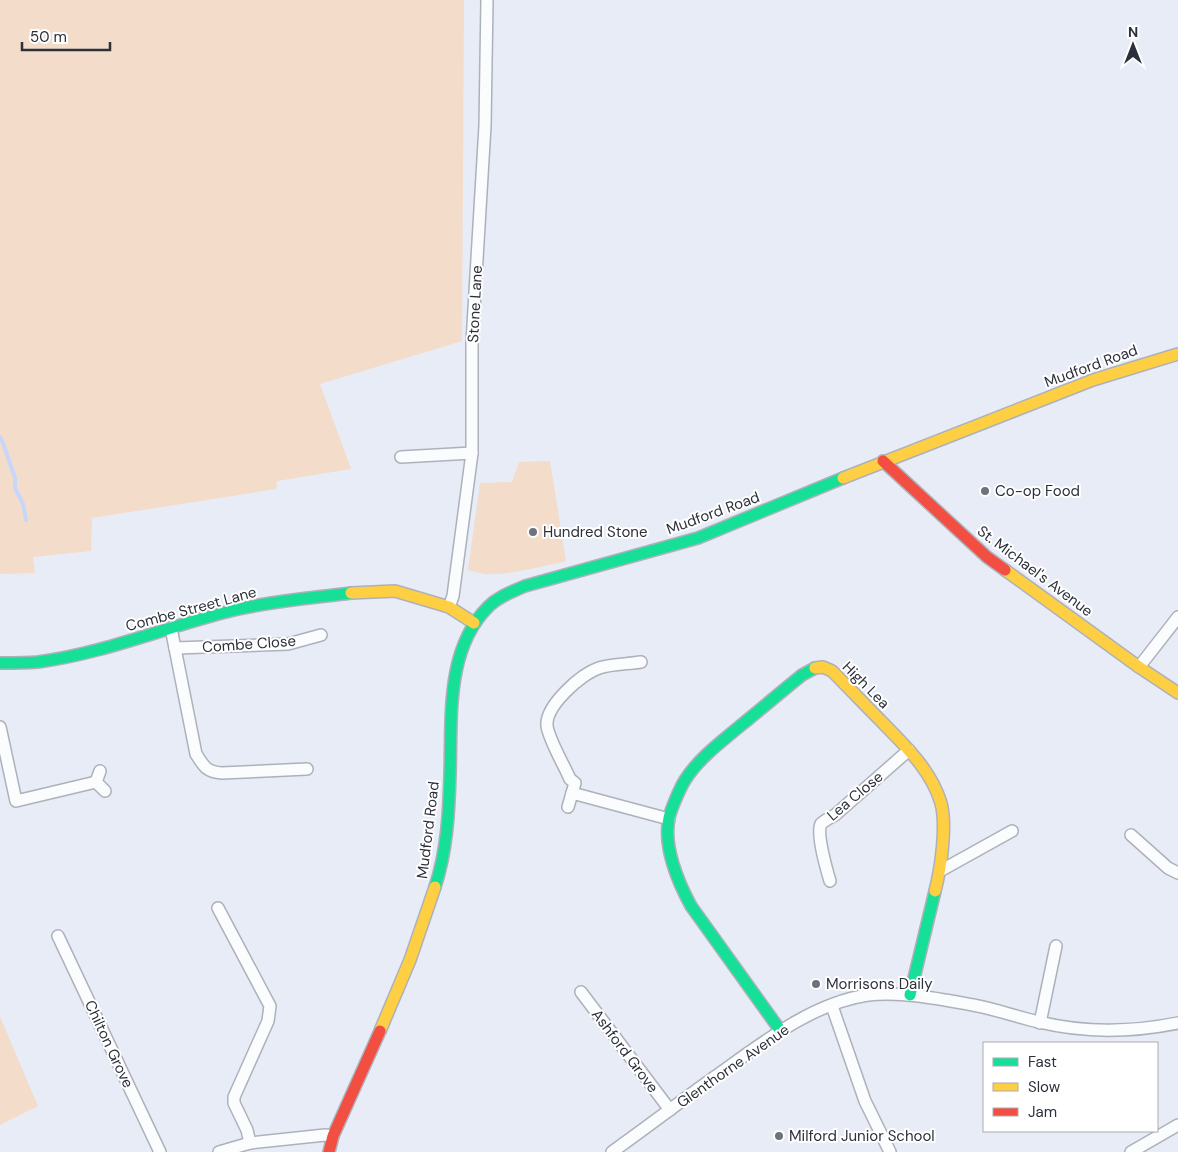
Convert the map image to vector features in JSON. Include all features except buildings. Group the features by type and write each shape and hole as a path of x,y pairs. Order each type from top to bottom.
{"street":[{"name":"Stone Lane","path":"449,607 453,596 472,453 472,342 485,126 487,0"},
{"name":"Mudford Road","path":"329,1152 333,1136 406,972 437,884 446,825 450,772 451,717 457,663 474,623 488,608 501,597 524,586 698,538 883,462 1093,380 1178,354"},
{"path":"402,457 472,453"},
{"name":"St. Michael's Avenue","path":"883,462 987,557 1178,693"},
{"name":"Combe Street Lane","path":"0,663 37,662 70,656 129,642 234,610 277,602 362,592 395,591 449,607 474,623"},
{"path":"1139,667 1178,617"},
{"path":"171,628 196,754 202,765 211,772 307,769"},
{"name":"Combe Close","path":"175,648 288,644 321,635"},
{"path":"568,807 575,783 570,779 549,733 547,724 552,708 581,679 599,668 641,662"},
{"name":"High Lea","path":"780,1030 691,906 679,884 672,862 669,819 685,780 700,762 716,746 785,688 813,668 824,667 832,671 909,750 927,772 941,804 943,837 940,871 910,995"},
{"path":"0,727 16,801 96,782"},
{"name":"Lea Close","path":"830,881 821,843 821,824 835,815 909,750"},
{"path":"96,782 100,771"},
{"path":"96,782 105,791"},
{"path":"572,793 669,819"},
{"path":"940,871 1012,831"},
{"path":"1131,835 1168,868 1178,873"},
{"path":"218,908 270,1006 268,1021 234,1097 234,1103 247,1130 250,1143"},
{"name":"Chilton Grove","path":"58,936 160,1152"},
{"path":"1040,1023 1056,946"},
{"name":"Ashford Grove","path":"581,992 670,1110"},
{"name":"Glenthorne Avenue","path":"612,1152 780,1030 832,1006 868,995 910,995 975,1006 1040,1023 1072,1028 1108,1030 1164,1026 1178,1023"},
{"path":"832,1006 866,1101 890,1152"},
{"path":"1131,1152 1178,1126"},
{"path":"219,1152 250,1143 325,1134 333,1136"}],"shaded area":[{"path":"0,0 464,0 462,341 320,384 351,469 277,481 276,489 92,518 91,551 33,557 35,573 0,574"},
{"path":"550,461 566,561 502,574 484,574 468,570 480,483 512,482 519,462"},
{"path":"0,1017 38,1106 0,1125"}],"waterway":[{"path":"0,437 15,478 15,488 23,504 26,520"}],"traffic: fast":[{"path":"435,887 447,831 452,708 458,663 475,623 489,606 501,597 525,586 698,538 843,478"},
{"path":"0,663 38,662 63,658 112,646 234,610 277,602 351,593"},
{"path":"780,1030 691,906 673,864 668,840 669,818 685,780 704,757 794,681 815,668"},
{"path":"910,995 935,891"}],"traffic: slow":[{"path":"843,478 1093,380 1178,354"},
{"path":"1005,570 1178,693"},
{"path":"351,593 395,591 449,607 474,623"},
{"path":"815,668 823,667 832,671 909,750 937,791 943,812 943,835 935,891"},
{"path":"380,1031 410,960 435,887"}],"traffic: jam":[{"path":"883,461 987,557 1005,570"},
{"path":"329,1152 333,1136 380,1031"}],"place":[{"name":"Co-op Food","path":"985,491"},
{"name":"Hundred Stone","path":"533,532"},
{"name":"Morrisons Daily","path":"816,984"},
{"name":"Milford Junior School","path":"779,1136"}]}
